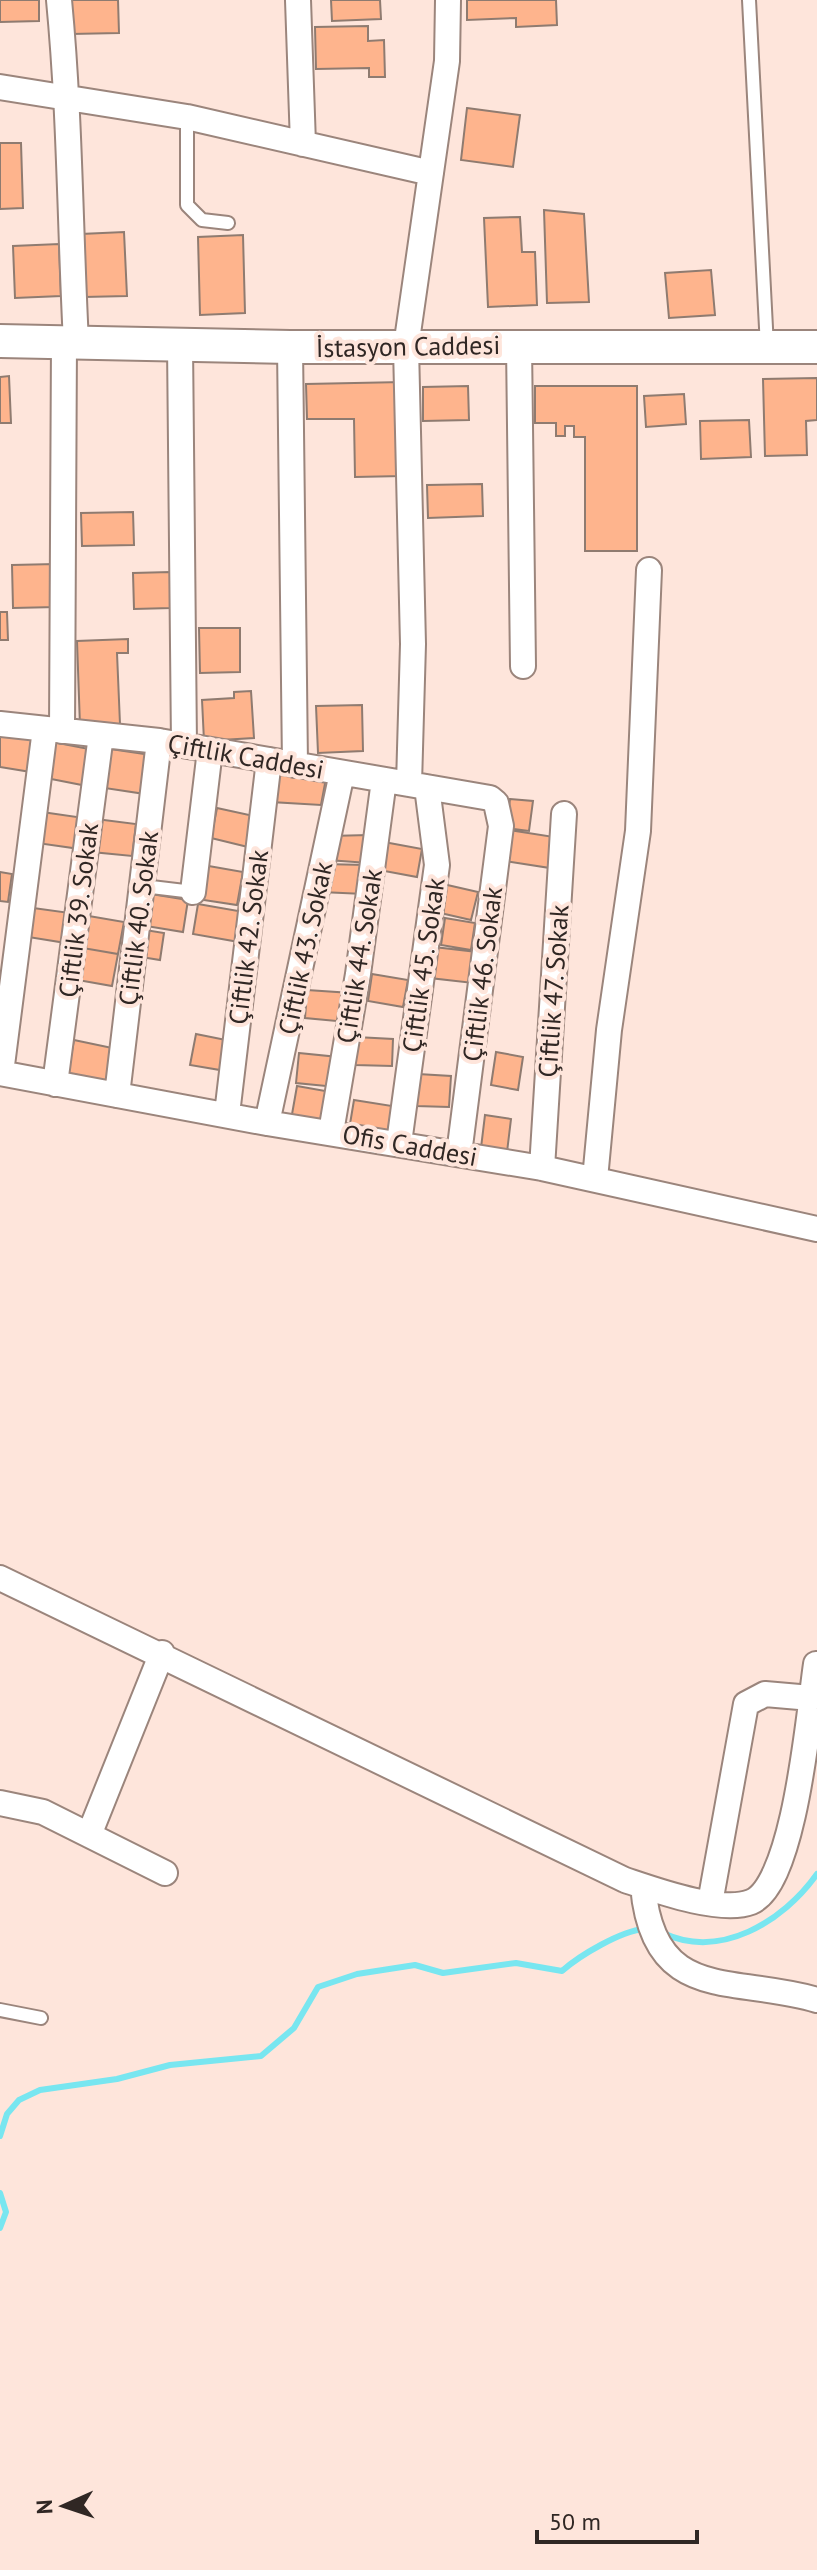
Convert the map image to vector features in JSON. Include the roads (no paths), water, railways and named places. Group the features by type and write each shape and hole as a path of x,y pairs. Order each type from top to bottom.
{"main road":[{"name":"İstasyon Caddesi","path":"0,341 290,347 817,347"}],"street":[{"path":"0,1073 53,730 70,341 69,99 59,0"},
{"path":"298,0 303,144"},
{"name":"Çiftlik 45. Sokak","path":"399,1143 437,865 418,786 406,347 447,61 448,0"},
{"path":"0,87 187,117 431,173"},
{"path":"180,344 184,745"},
{"path":"519,345 523,666"},
{"path":"290,347 295,765"},
{"path":"595,1179 609,1030 638,831 649,570"},
{"name":"Çiftlik Caddesi","path":"0,724 159,741 490,798"},
{"name":"Çiftlik 39. Sokak","path":"55,1084 101,735"},
{"name":"Çiftlik 40. Sokak","path":"117,1095 159,741"},
{"path":"193,892 210,750"},
{"name":"Çiftlik 42. Sokak","path":"227,1114 269,760"},
{"name":"Çiftlik 43. Sokak","path":"267,1123 342,773"},
{"name":"Çiftlik 44. Sokak","path":"331,1132 358,974 384,780"},
{"name":"Çiftlik 46. Sokak","path":"459,1154 501,826 500,807 490,798"},
{"name":"Çiftlik 47. Sokak","path":"542,1168 564,814"},
{"name":"Ofis Caddesi","path":"0,1073 267,1123 542,1168 817,1229"},
{"path":"0,1578 643,1886 710,1903 751,1902 765,1891 778,1872 789,1840 816,1664"},
{"path":"89,1835 162,1653"},
{"path":"710,1903 746,1704 765,1694 811,1698"},
{"path":"0,1803 43,1812 165,1873"},
{"path":"643,1886 654,1927 671,1960 692,1976 817,2000"}],"lane":[{"path":"749,0 767,347"},
{"path":"187,117 187,205 202,220 228,223"},
{"path":"143,886 193,892"},
{"path":"0,2010 41,2018"}],"waterway":[{"path":"663,1933 706,1942 749,1932 787,1907 817,1874"},
{"path":"0,2136 7,2114 19,2100 40,2090 117,2079 170,2065 261,2056 294,2028 318,1987 357,1974 415,1965 443,1973 516,1963 562,1971 601,1945 644,1929"},
{"path":"0,2193 6,2212 0,2228"}]}
